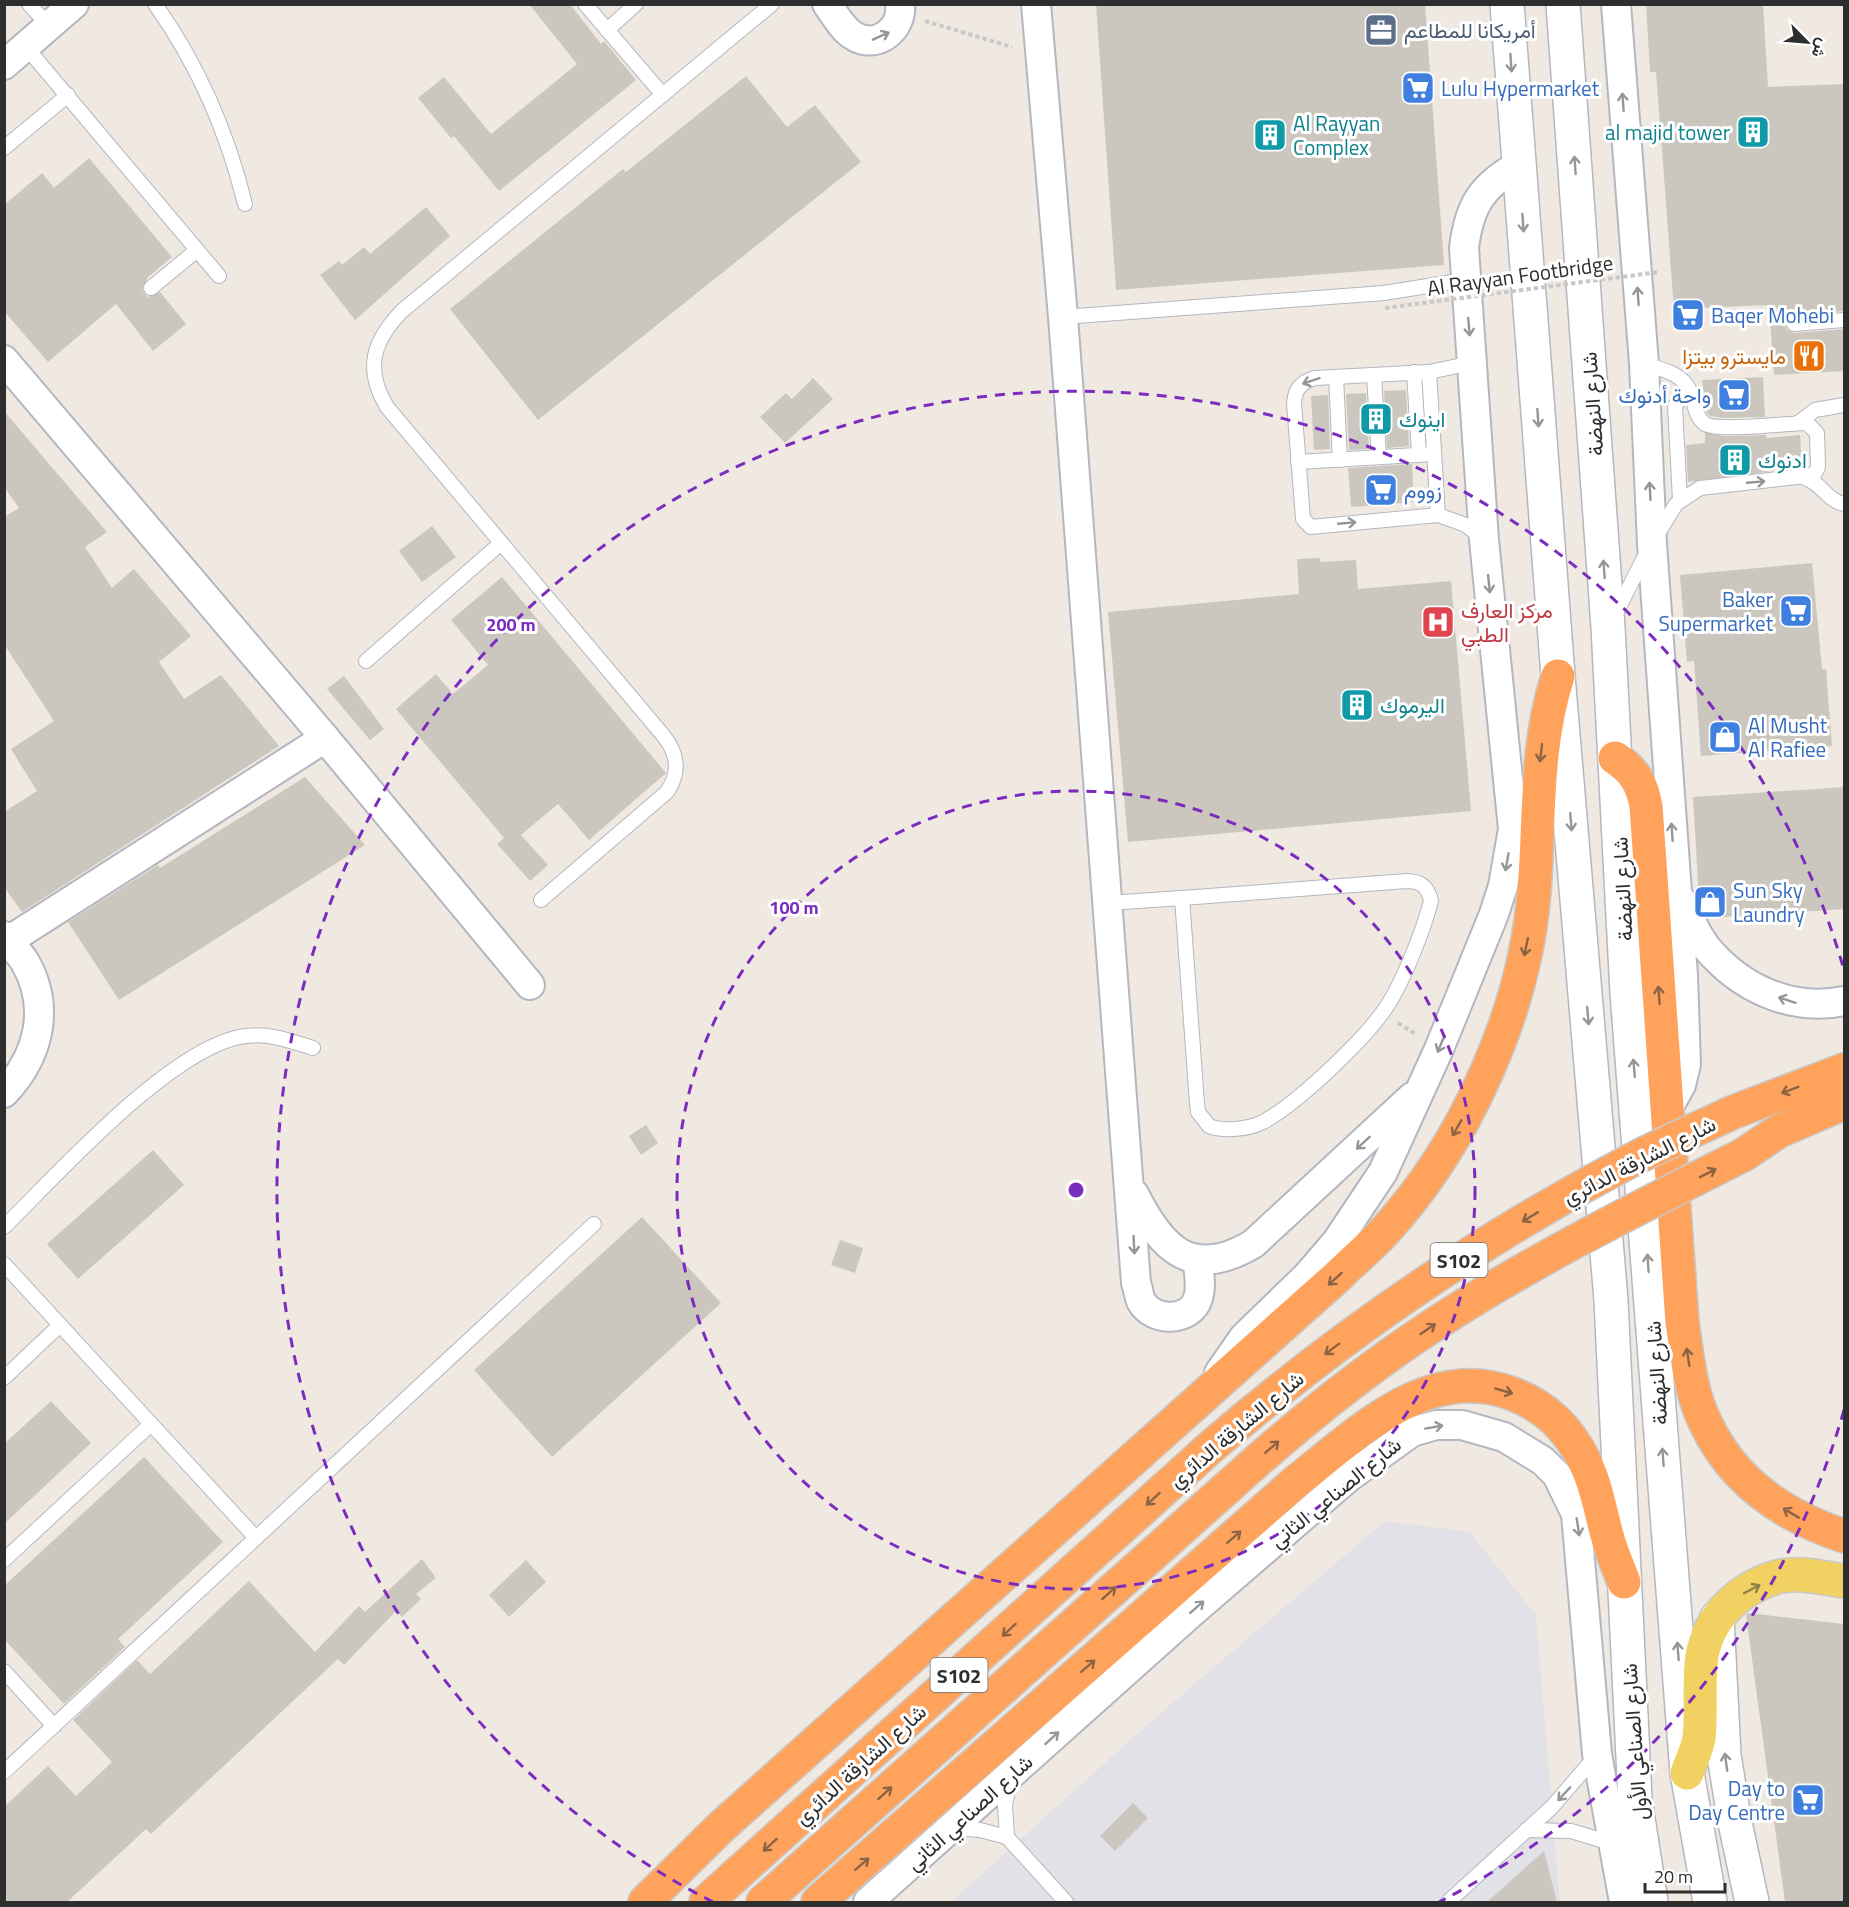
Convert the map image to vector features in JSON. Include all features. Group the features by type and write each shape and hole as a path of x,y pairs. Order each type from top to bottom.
{"highway":[{"path":"645,1902 720,1828 1338,1276 1384,1231 1424,1182 1458,1129 1486,1073 1511,1008 1527,940 1534,894 1539,764 1549,705 1558,675"},
{"path":"1615,758 1636,775 1643,790 1682,1322 1692,1383 1705,1424 1731,1464 1766,1498 1807,1523 1845,1536"},
{"name":"شارع الشارقة الدائري","path":"706,1902 1212,1446 1363,1325 1457,1261 1544,1208 1633,1159 1731,1113 1845,1070"},
{"name":"شارع الشارقة الدائري","path":"763,1902 1300,1423 1431,1326 1616,1220 1743,1155 1779,1131 1845,1102"},
{"path":"1743,1155 1845,1126"},
{"path":"818,1902 1297,1481 1380,1416 1410,1399 1443,1387 1472,1385 1502,1389 1530,1400 1554,1417 1572,1439 1586,1463 1595,1487 1607,1538 1624,1582"}],"main road":[{"name":"شارع النهضة","path":"1507,4 1558,675 1611,1300 1624,1582"},
{"name":"شارع النهضة","path":"1563,4 1608,627 1627,993 1687,1773"},
{"path":"1710,1902 1687,1773 1698,1741 1702,1658 1707,1636 1717,1618 1737,1598 1777,1577 1803,1575 1845,1581"},
{"name":"شارع الصناعي الأول","path":"1624,1582 1635,1799 1643,1900"},
{"path":"1717,1618 1724,1755 1734,1818 1752,1902"}],"street":[{"path":"4,65 74,4"},
{"path":"827,4 851,35 868,41 885,36 892,31 901,7"},
{"path":"1036,4 1063,317 1136,1283 1142,1301 1149,1310 1160,1316 1171,1317 1183,1315 1193,1308 1198,1299 1200,1286 1197,1260"},
{"path":"1616,4 1644,364 1652,544 1686,1064 1681,1085 1667,1110"},
{"path":"1213,1386 1234,1348 1307,1276 1352,1222 1383,1172 1439,1049 1494,914 1503,886 1513,829 1484,540 1464,248 1473,210 1495,178 1519,165"},
{"path":"4,360 325,738 530,985"},
{"path":"6,939 325,738"},
{"path":"1676,890 1694,926 1713,956 1739,977 1768,994 1799,1004 1829,1004 1845,1001"},
{"path":"4,1075 18,1040 21,1015 17,965 6,939"},
{"path":"4,1093 21,1076 33,1054 40,1006 34,982 24,960 6,939"},
{"path":"1130,1187 1148,1222 1162,1238 1181,1253 1197,1260 1214,1261 1235,1255 1254,1244 1421,1089"},
{"name":"شارع الصناعي الثاني","path":"867,1902 1190,1614 1349,1477 1412,1432 1436,1425 1462,1425 1504,1437 1543,1461 1557,1475 1568,1494 1576,1514 1580,1535 1597,1754 1614,1844 1643,1900"}],"lane":[{"path":"29,4 49,26"},
{"path":"156,4 191,59 208,94 226,139 245,204"},
{"path":"585,4 663,95"},
{"path":"607,30 636,4"},
{"path":"541,900 667,792 676,776 676,758 668,741 387,407 375,383 374,356 384,331 402,311 772,4"},
{"path":"26,47 219,276"},
{"path":"4,148 68,95"},
{"path":"151,288 197,250"},
{"path":"1063,317 1384,292 1466,280"},
{"path":"1794,324 1845,320"},
{"path":"1472,363 1429,372 1305,381 1298,387 1294,403 1303,519 1311,527 1438,515 1466,525 1484,540"},
{"path":"1608,627 1652,544 1680,500 1694,491 1710,486 1805,478 1814,475 1818,467 1816,433 1811,425 1798,423 1712,427 1697,415 1688,388 1676,375 1644,364"},
{"path":"1414,372 1419,455"},
{"path":"1429,372 1438,515"},
{"path":"1374,375 1379,457"},
{"path":"1336,377 1340,460"},
{"path":"1680,500 1675,406 1688,388"},
{"path":"1798,423 1815,410 1845,405"},
{"path":"1298,462 1433,454"},
{"path":"1805,478 1818,484 1830,498 1845,504"},
{"path":"366,661 501,543"},
{"path":"1108,903 1416,881 1429,893 1429,911 1397,987 1382,1013 1320,1078 1261,1123 1227,1130 1209,1126 1198,1112 1182,898"},
{"path":"4,1227 123,1111 177,1069 213,1045 246,1036 280,1037 313,1048"},
{"path":"4,1772 594,1224"},
{"path":"4,1264 256,1538"},
{"path":"4,1378 60,1325"},
{"path":"4,1560 151,1424"},
{"path":"4,1671 54,1726"},
{"path":"1448,1902 1552,1807 1597,1754"},
{"path":"1007,1837 1005,1805 1012,1774"},
{"path":"951,1828 980,1830 1007,1837 1066,1902"},
{"path":"1526,1830 1571,1831 1614,1844"}],"path":[{"path":"901,7 983,40 1040,51"},
{"name":"Al Rayyan Footbridge","path":"1385,308 1659,272"},
{"path":"1382,1013 1439,1049"}],"shaded area":[{"path":"1385,1521 1470,1532 1536,1615 1560,1902 951,1902 1148,1724"}],"building":[{"path":"529,4 570,4 601,44 604,41 636,80 499,191 454,136 451,138 418,98 444,77 491,134 577,64"},
{"name":"Al Rayyan Complex","path":"1096,4 1425,4 1444,265 1116,290"},
{"path":"1646,4 1763,4 1768,87 1845,84 1845,311 1793,315 1785,324 1787,330 1794,333 1845,329 1845,371 1774,375 1769,305 1674,309 1656,72 1650,72"},
{"path":"746,76 787,127 815,105 861,162 538,420 450,309 623,169 626,172"},
{"path":"89,158 172,257 148,277 142,290 148,297 160,292 186,324 153,351 116,304 48,362 4,311 4,205 42,173 54,188"},
{"path":"426,207 450,236 355,320 320,275 339,261 342,265 364,247 370,254"},
{"name":"واحة أدنوك","path":"1763,377 1765,417 1724,418 1710,416 1706,412 1702,380"},
{"path":"813,378 833,399 785,443 760,417 786,393 792,399"},
{"path":"1406,390 1409,446 1387,448 1384,391"},
{"path":"1366,393 1369,449 1349,450 1346,394"},
{"path":"1328,395 1330,449 1314,450 1311,396"},
{"path":"4,411 107,532 85,547 112,588 134,569 191,636 159,662 184,699 221,675 279,746 22,912 4,887 4,812 37,791 11,749 54,721 4,644 4,517 19,508 4,487"},
{"name":"ادنوك","path":"1705,433 1724,436 1766,435 1766,438 1800,435 1802,467 1688,482 1686,445 1705,443"},
{"name":"زووم","path":"1412,464 1414,502 1351,507 1348,468"},
{"path":"432,526 456,557 422,582 399,551"},
{"path":"1320,558 1320,562 1356,560 1358,589 1451,581 1471,811 1128,842 1108,612 1299,594 1297,559"},
{"path":"1812,563 1822,669 1826,669 1832,746 1701,756 1694,661 1687,662 1680,575"},
{"path":"502,577 666,773 589,840 558,804 521,835 548,865 530,881 497,844 504,838 396,709 436,674 453,694 488,665 451,620"},
{"path":"344,676 384,729 370,740 327,689"},
{"path":"305,777 365,845 119,1000 68,922 158,865 160,868"},
{"path":"1845,787 1845,909 1708,918 1699,899 1693,797"},
{"path":"646,1125 658,1143 641,1155 629,1136"},
{"path":"153,1150 184,1185 78,1279 47,1244"},
{"path":"642,1217 721,1303 552,1457 474,1370"},
{"path":"840,1240 863,1248 855,1273 831,1265"},
{"path":"51,1401 91,1443 4,1524 4,1444"},
{"path":"144,1457 223,1542 118,1639 125,1647 64,1704 4,1639 4,1586"},
{"path":"422,1559 436,1578 416,1594 421,1599 402,1617 396,1611 344,1665 338,1659 151,1834 146,1829 67,1902 4,1902 4,1807 48,1766 76,1796 112,1762 73,1720 137,1660 150,1674 249,1581 315,1652 359,1606 365,1612"},
{"path":"526,1560 546,1582 509,1617 489,1595"},
{"name":"Day to Day Centre","path":"1748,1613 1845,1624 1845,1902 1785,1902 1746,1615"},
{"path":"1133,1803 1148,1818 1115,1851 1100,1836"},
{"path":"1544,1851 1557,1902 1487,1902"}],"place":[{"name":"أمريكانا للمطاعم","path":"1381,30"},
{"name":"Lulu Hypermarket","path":"1418,88"},
{"name":"al majid tower","path":"1753,132"},
{"name":"Al Rayyan Complex","path":"1270,135"},
{"name":"Baqer Mohebi","path":"1688,315"},
{"name":"مايسترو بيتزا","path":"1809,356"},
{"name":"واحة أدنوك","path":"1734,395"},
{"name":"اينوك","path":"1376,419"},
{"name":"ادنوك","path":"1735,460"},
{"name":"زووم","path":"1381,490"},
{"name":"Baker Supermarket","path":"1796,611"},
{"name":"مركز العارف الطبي","path":"1438,622"},
{"name":"اليرموك","path":"1357,705"},
{"name":"Al Musht Al Rafiee","path":"1725,737"},
{"name":"Sun Sky Laundry","path":"1710,902"},
{"name":"Day to Day Centre","path":"1808,1800"}]}
